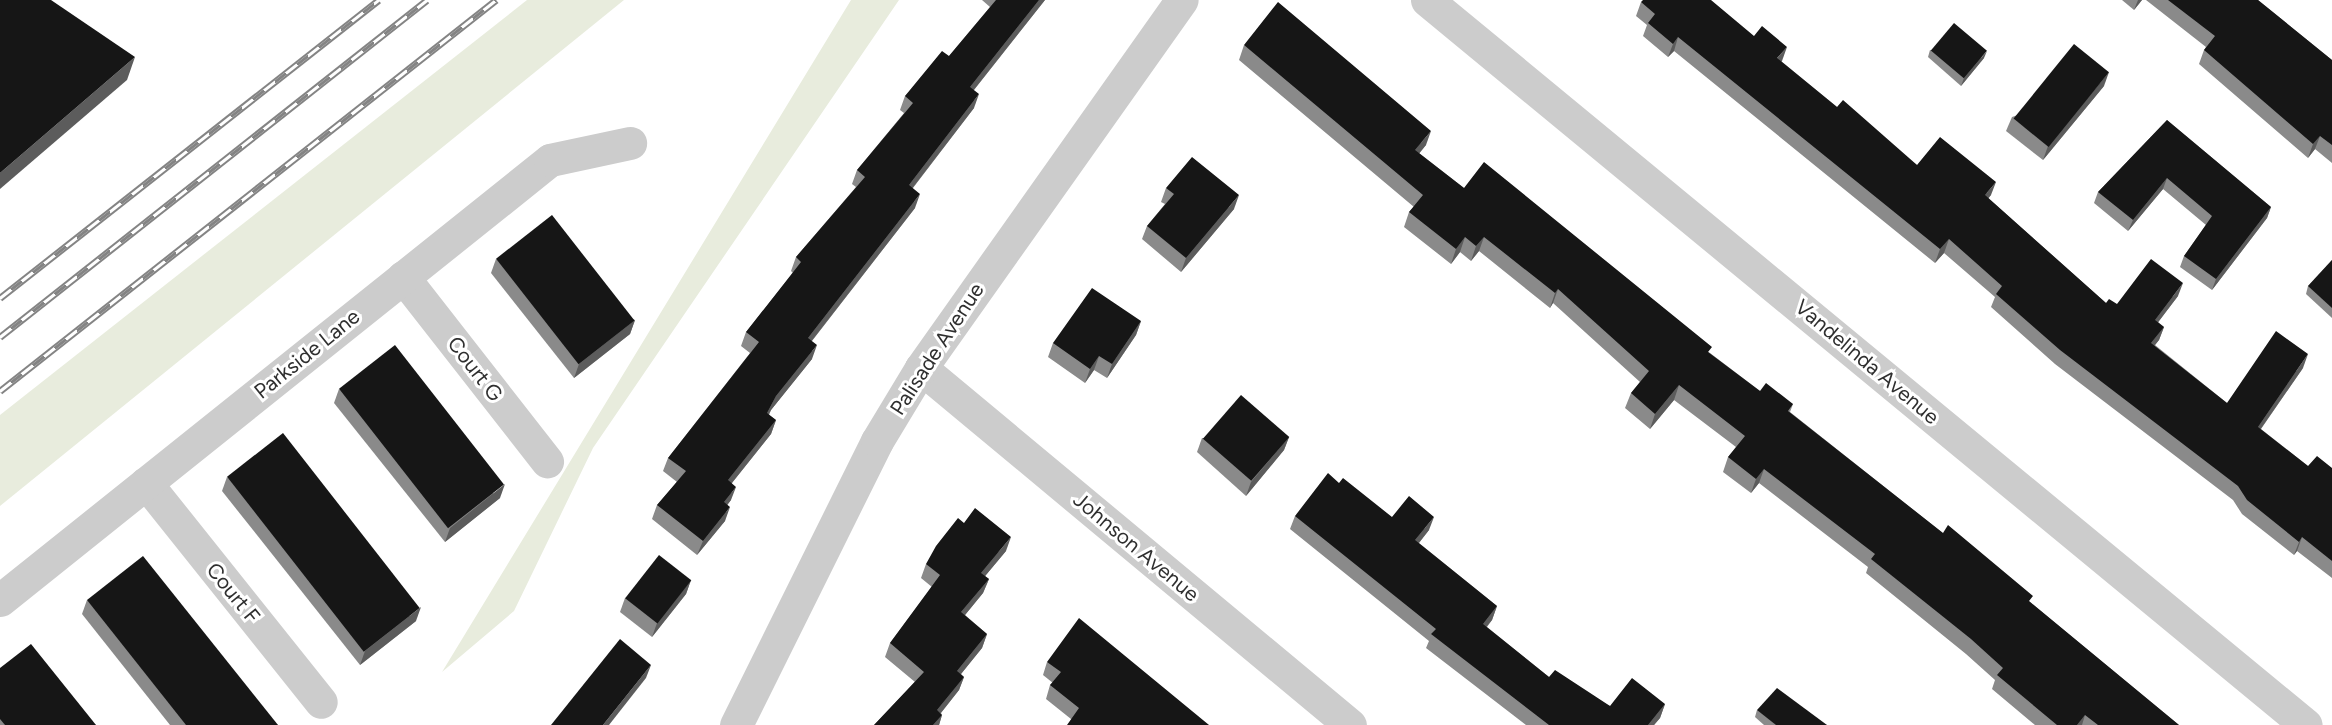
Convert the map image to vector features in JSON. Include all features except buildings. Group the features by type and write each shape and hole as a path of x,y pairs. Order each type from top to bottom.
{"street":[{"name":"Palisade Avenue","path":"736,725 877,441 921,368 1182,0"},
{"name":"Vandelinda Avenue","path":"1427,0 2306,725"},
{"name":"Parkside Lane","path":"0,600 550,160 630,143"},
{"name":"Court G","path":"403,277 548,461"},
{"name":"Johnson Avenue","path":"921,368 1350,725"},
{"name":"Court F","path":"146,483 321,702"}],"shaded area":[{"path":"527,0 624,0 0,506 0,415"},
{"path":"851,0 899,0 593,448 514,611 442,672"}],"railway":[{"path":"0,298 379,0"},
{"path":"0,337 427,0"},
{"path":"0,391 496,0"}]}
